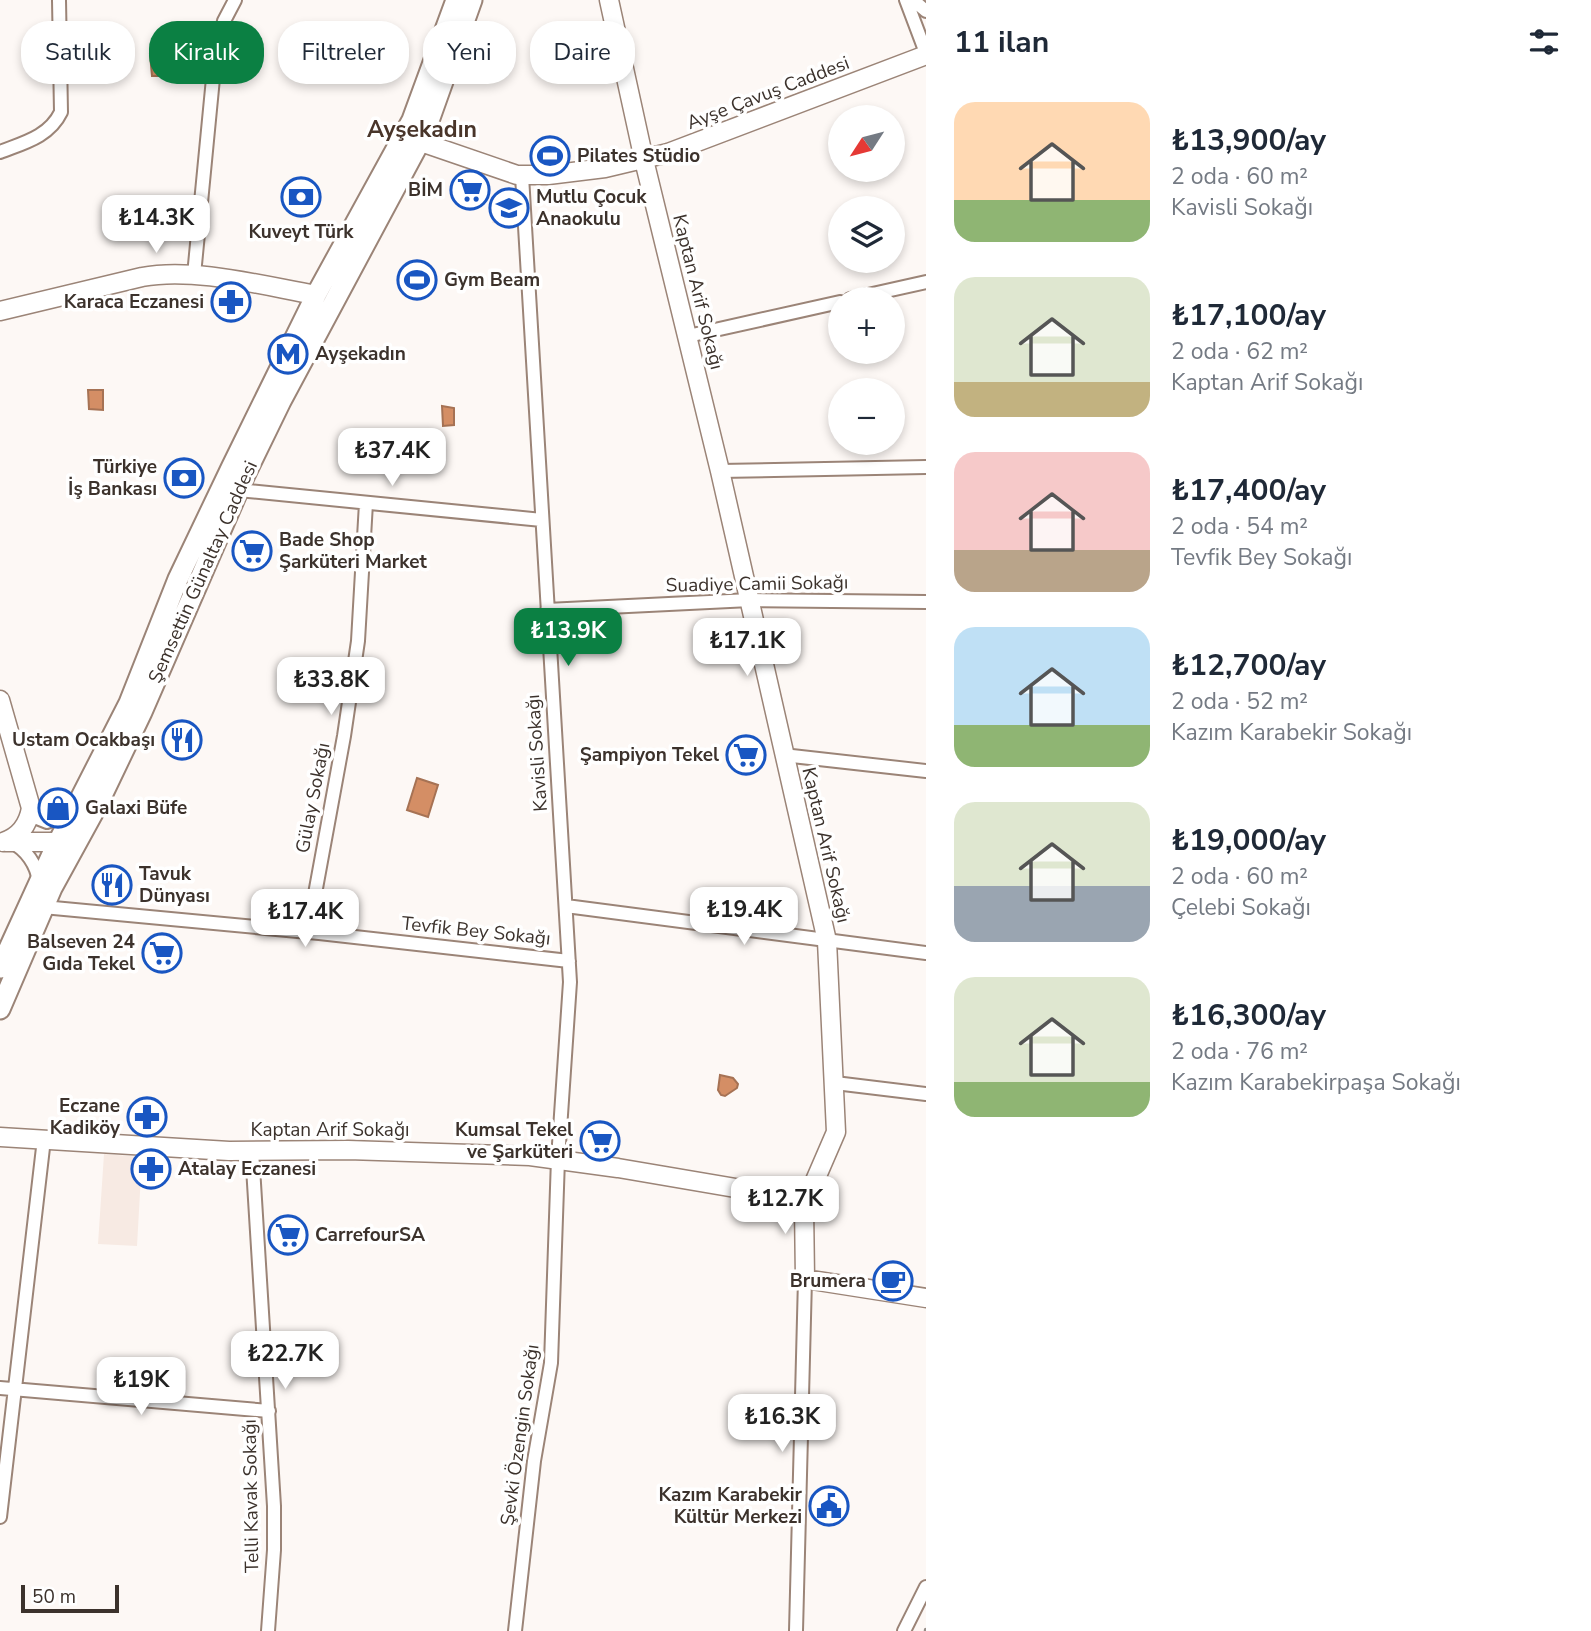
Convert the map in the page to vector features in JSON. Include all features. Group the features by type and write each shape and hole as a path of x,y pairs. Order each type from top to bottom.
{"main road":[{"name":"Şemsettin Günaltay Caddesi","path":"0,968 58,842 129,703 178,579 316,295 400,144 417,108 456,0"},
{"name":"Şemsettin Günaltay Caddesi","path":"0,1009 43,907 147,701 238,490 325,318 420,142 472,0"}],"street":[{"path":"0,152 45,133 61,112 59,0"},
{"path":"194,275 214,68 224,21 235,0"},
{"name":"Kaptan Arif Sokağı","path":"0,1137 253,1151 487,1154 558,1159 806,1200 836,1135 827,941 609,0"},
{"path":"906,0 926,54"},
{"path":"913,0 926,11"},
{"name":"Ayşe Çavuş Caddesi","path":"420,142 508,174 522,176 592,170 668,153 926,54"},
{"path":"400,144 408,139 420,142"},
{"name":"Kavisli Sokağı","path":"522,176 569,961 558,1159"},
{"path":"0,311 150,275 194,275 316,295 325,301 325,318"},
{"path":"904,287 926,282"},
{"path":"688,336 828,305"},
{"path":"720,471 926,467"},
{"path":"238,490 542,520"},
{"name":"Gülay Sokağı","path":"308,932 346,726 358,640 366,503"},
{"name":"Suadiye Camii Sokağı","path":"547,610 750,600 926,602"},
{"path":"0,701 30,808 29,818 22,830 4,842"},
{"path":"783,755 926,771"},
{"path":"30,808 40,820 49,822 64,814 82,796"},
{"path":"4,842 71,841 84,829"},
{"path":"4,842 18,846 28,856 39,882"},
{"path":"566,906 926,953"},
{"name":"Tevfik Bey Sokağı","path":"43,907 308,932 569,961"},
{"path":"835,1083 926,1094"},
{"path":"0,1517 44,1139"},
{"name":"Telli Kavak Sokağı","path":"253,1151 274,1529 268,1631"},
{"name":"Şevki Özengin Sokağı","path":"514,1631 534,1461 551,1363 558,1159"},
{"path":"796,1631 805,1279 803,1214 806,1200"},
{"path":"805,1279 926,1298"},
{"path":"0,1388 269,1411"},
{"path":"904,1631 926,1587"}],"shaded area":[{"name":"Mutlu Çocuk Anaokulu","path":"497,192 524,193 525,228 492,223"},
{"path":"88,390 103,390 103,410 89,409"},
{"path":"442,406 454,408 454,425 443,426"},
{"path":"417,778 438,785 428,817 407,810"},
{"path":"720,1075 733,1078 738,1084 737,1088 725,1096 718,1090"},
{"path":"104,1154 142,1157 137,1246 98,1244"}],"place":[{"name":"Pilates Stüdio","path":"550,156"},
{"name":"BİM","path":"470,190"},
{"name":"Kuveyt Türk","path":"301,197"},
{"name":"Mutlu Çocuk Anaokulu","path":"509,208"},
{"name":"Gym Beam","path":"417,280"},
{"name":"Karaca Eczanesi","path":"231,302"},
{"name":"Ayşekadın","path":"288,354"},
{"name":"Türkiye İş Bankası","path":"184,478"},
{"name":"Bade Shop Şarküteri Market","path":"252,551"},
{"name":"Ustam Ocakbaşı","path":"182,740"},
{"name":"Şampiyon Tekel","path":"746,755"},
{"name":"Galaxi Büfe","path":"58,808"},
{"name":"Tavuk Dünyası","path":"112,885"},
{"name":"Balseven 24 Gıda Tekel","path":"162,953"},
{"name":"Eczane Kadiköy","path":"147,1117"},
{"name":"Kumsal Tekel ve Şarküteri","path":"600,1141"},
{"name":"Atalay Eczanesi","path":"151,1169"},
{"name":"CarrefourSA","path":"288,1235"},
{"name":"Brumera","path":"893,1281"},
{"name":"Kazım Karabekir Kültür Merkezi","path":"829,1506"}],"district":[{"name":"Ayşekadın","path":"422,129"}]}
